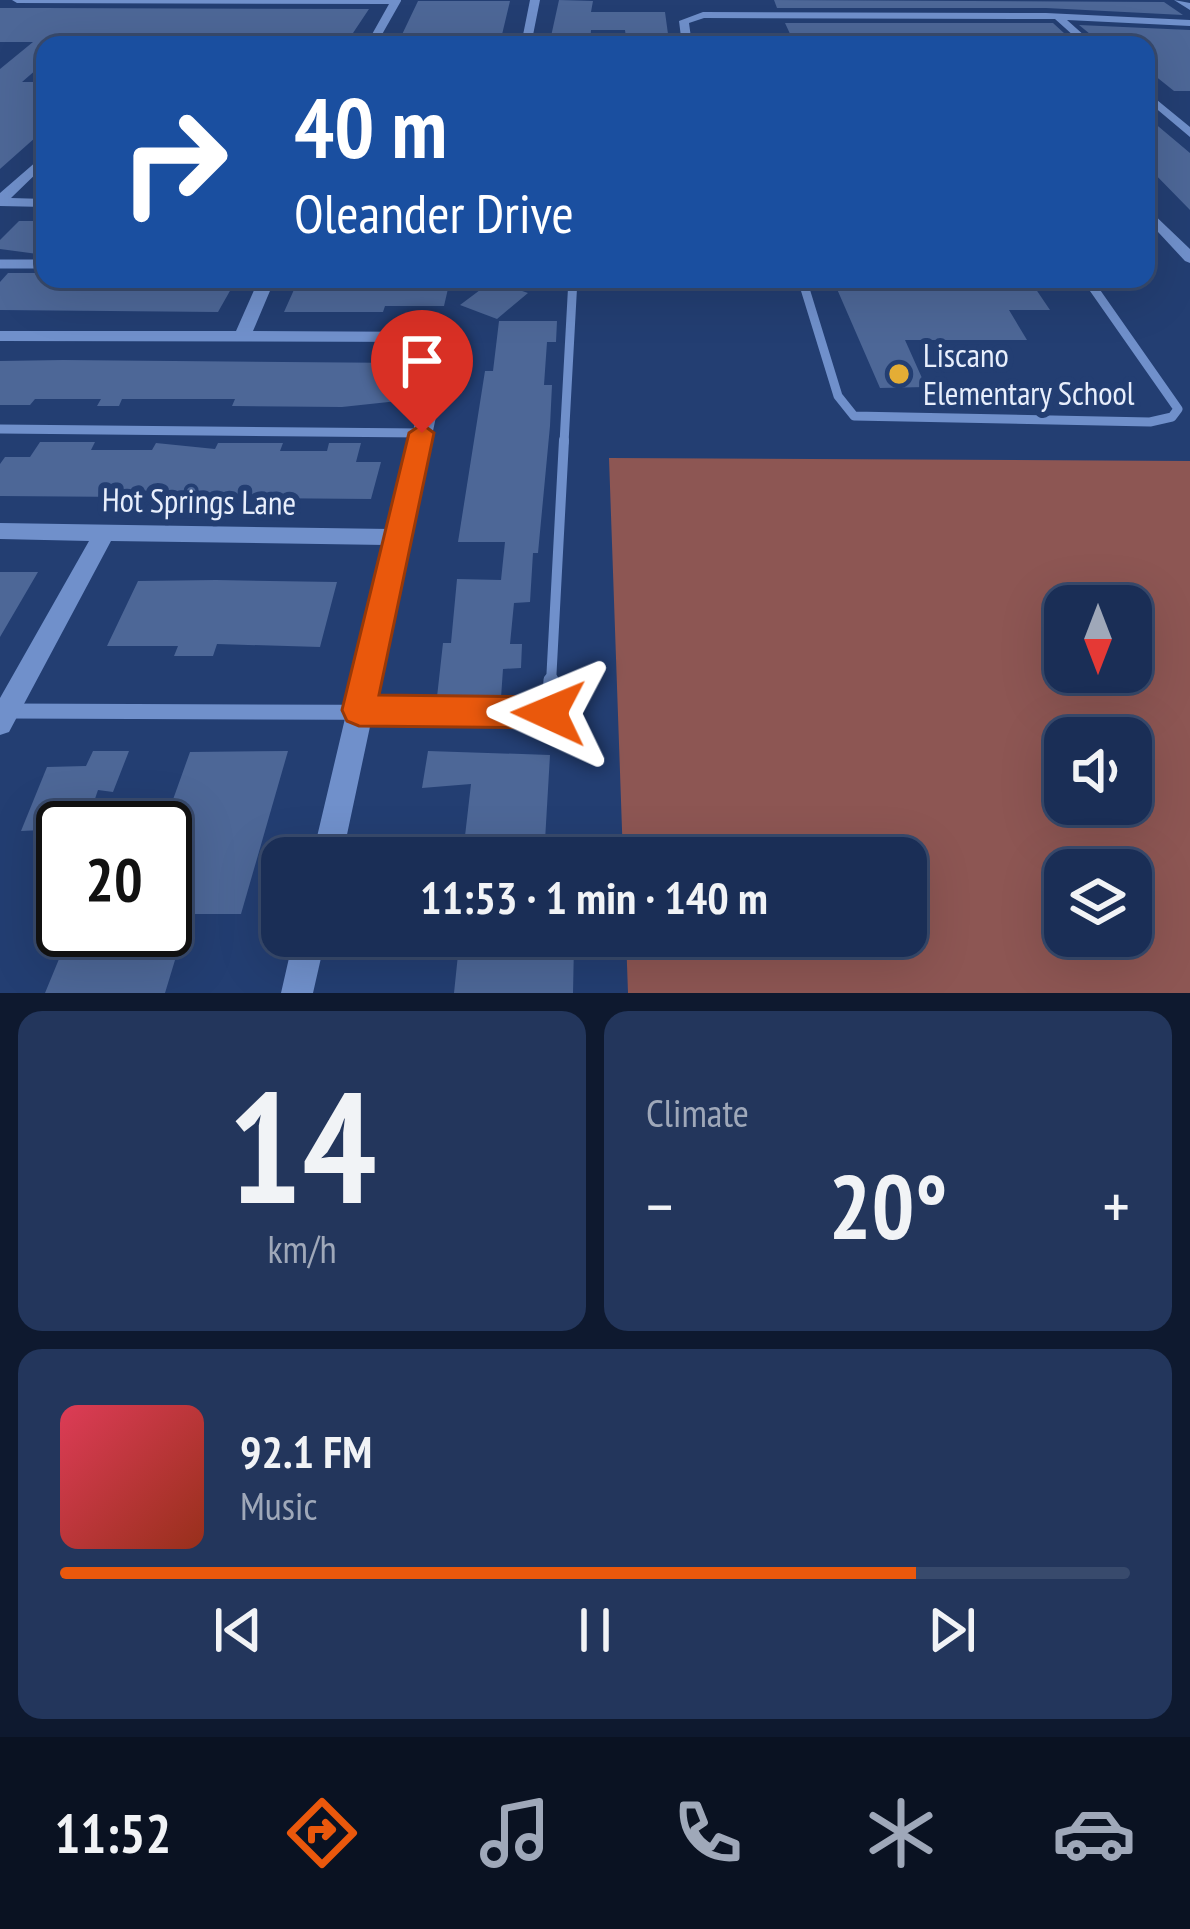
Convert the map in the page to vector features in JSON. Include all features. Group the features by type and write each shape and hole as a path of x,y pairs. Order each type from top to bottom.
{"street":[{"path":"17,0 396,1 376,36"},
{"path":"528,36 535,0"},
{"path":"750,0 755,15"},
{"path":"686,36 683,21 689,17 755,15 1190,23"},
{"path":"1058,17 1080,36"},
{"path":"1155,102 1190,133"},
{"path":"0,202 36,167"},
{"path":"0,202 36,202"},
{"path":"1155,221 1190,258"},
{"path":"242,337 262,288"},
{"path":"0,336 444,337 332,837"},
{"name":"Hot Springs Lane","path":"0,531 396,537"},
{"path":"3,717 105,532"},
{"path":"297,993 305,957"}],"lane":[{"path":"0,264 36,264"},
{"path":"3,717 359,710 549,713 573,288"},
{"path":"805,288 838,396 854,416 1150,422 1172,417 1178,409 1093,288"},
{"path":"0,429 422,433"}],"shaded area":[{"path":"609,458 1190,461 1190,993 628,993 627,957 927,957 927,837 622,837"}],"building":[{"path":"559,0 593,1 591,12 665,12 668,34 626,36 625,30 591,30 591,36 551,36"},
{"path":"774,0 1164,2 1183,15 1046,8 777,8"},
{"path":"418,1 510,1 502,36 401,36"},
{"path":"0,8 369,9 351,36 36,36 36,70 22,82 36,82 36,137 0,169 0,69 33,42 0,42"},
{"path":"785,23 1053,23 1065,34 1061,36 791,36"},
{"path":"1079,25 1190,30 1190,91 1174,91 1155,76 1155,36 1090,34"},
{"path":"1155,124 1190,153 1190,210 1155,174"},
{"path":"19,221 36,221 36,254 0,249 0,240"},
{"path":"8,273 36,273 36,288 232,288 218,312 0,310 0,282"},
{"path":"295,288 448,288 444,306 385,306 383,312 284,312"},
{"path":"483,288 528,293 497,319 460,305"},
{"path":"1035,288 1050,310 1009,310 1027,340 905,340 926,387 880,388 837,289"},
{"path":"499,321 557,321 556,342 547,342 544,385 552,385 538,553 533,553 530,602 514,603 510,644 522,644 521,668 503,669 501,698 437,697 443,643 451,643 457,579 501,580 505,542 458,542 485,371 493,371"},
{"path":"0,361 407,363 398,401 342,407 232,406 235,399 122,399 119,406 97,406 101,399 35,399 30,405 0,405"},
{"path":"40,442 95,442 91,450 152,450 156,443 215,449 218,443 283,443 280,451 327,451 329,443 361,443 356,462 381,462 371,499 0,496 0,464 5,457 30,457"},
{"path":"0,572 38,572 0,637"},
{"path":"138,581 337,582 320,647 217,644 213,656 174,656 178,646 107,646"},
{"path":"93,751 129,751 113,792 98,790 94,801 36,801 36,830 21,831 47,767 86,766"},
{"path":"288,751 241,914 192,914 192,801 172,801 190,752"},
{"path":"428,751 550,755 545,837 412,837 465,836 471,784 422,788"},
{"path":"60,957 176,957 165,993 45,993"},
{"path":"458,957 574,957 573,993 454,993"}],"place":[{"name":"Liscano Elementary School","path":"899,374"}],"route":[{"path":"422,433 359,710 549,713"}]}
